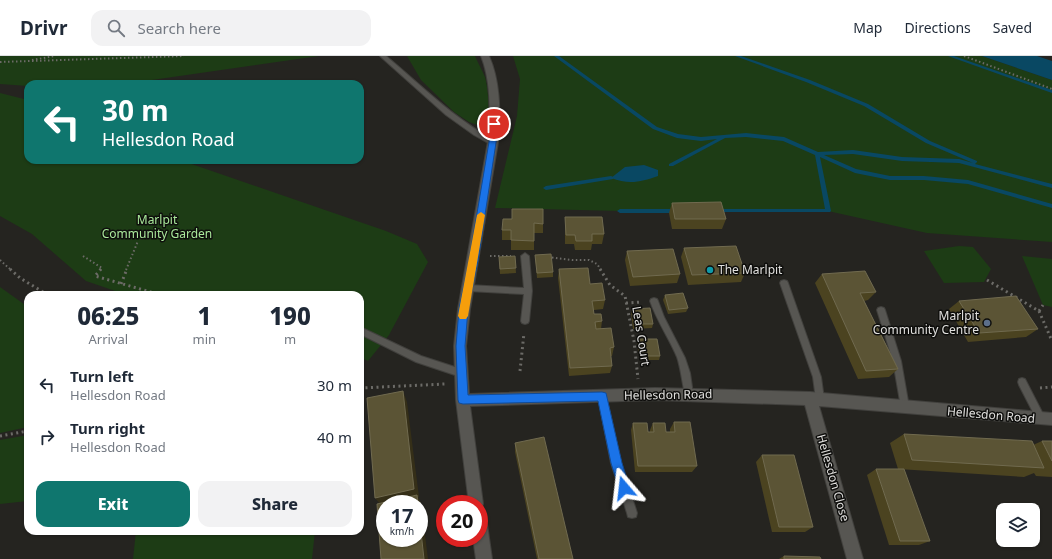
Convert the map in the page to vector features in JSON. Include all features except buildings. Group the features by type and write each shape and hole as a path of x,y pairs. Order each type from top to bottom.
{"street":[{"path":"475,495 463,400 460,346 464,309 492,142 495,111 490,68 485,56"},
{"name":"Hellesdon Road","path":"463,400 689,394 815,399 1047,419"},
{"name":"Hellesdon Close","path":"815,399 831,469 855,559"},
{"path":"482,547 484,559"}],"lane":[{"path":"383,56 455,120 477,135 492,142"},
{"path":"525,256 528,291 525,321"},
{"path":"784,283 817,377 815,399"},
{"path":"468,288 528,291"},
{"path":"654,301 658,314 668,329 685,367 689,394"},
{"path":"881,310 897,361 905,407"},
{"path":"364,332 419,359 461,373"},
{"path":"1022,382 1047,419"},
{"path":"602,396 616,463 632,513"}],"path":[{"path":"24,62 54,56"},
{"path":"0,62 184,56"},
{"path":"964,56 1052,89"},
{"path":"121,284 138,242"},
{"path":"83,256 102,268 95,276 146,291"},
{"name":"Leas Court","path":"489,256 525,256 589,260 597,264 610,285 625,296 634,341 641,395"},
{"path":"0,260 20,278 41,291"},
{"path":"987,280 1039,311 1052,341"},
{"path":"1039,311 1043,305"},
{"path":"520,371 525,321"},
{"path":"364,388 427,386"},
{"path":"0,436 24,432"}],"green space":[{"path":"0,56 319,56 152,80 24,80 24,86 0,84"},
{"path":"407,56 475,56 485,77 487,88 489,111 488,124 486,128 469,122 454,112 421,80"},
{"path":"513,56 982,56 1052,80 1052,242 927,233 828,211 620,211 495,208 517,116 520,79"},
{"name":"Marlpit Community Garden","path":"0,93 24,99 24,164 192,164 386,231 417,244 428,262 389,335 368,361 364,359 364,291 115,291 86,281 32,234 0,216"},
{"path":"959,246 973,247 991,269 984,282 944,283 924,251"},
{"path":"1022,256 1052,259 1052,307 1043,305"},
{"path":"0,287 24,304 24,428 0,433"},
{"path":"24,436 24,501 0,504 0,440"},
{"path":"136,535 315,535 312,559 133,559"}],"water":[{"path":"982,56 1037,56 1052,61 1052,80"},
{"path":"644,165 658,170 658,176 635,182 611,178 625,167"}],"waterway":[{"path":"556,56 655,128 677,136 701,139 746,135 784,139 817,154"},
{"path":"737,56 808,81 866,105 928,142 975,162"},
{"path":"950,56 1052,92"},
{"path":"671,165 723,138"},
{"path":"817,154 853,152 902,159 959,161 1052,186"},
{"path":"716,211 828,211 817,154"},
{"path":"817,154 855,171 890,178 924,178 968,182 1052,206"},
{"path":"546,188 611,178"},
{"path":"620,211 676,211"}],"slow traffic":[{"path":"463,316 481,215"}],"place":[{"name":"The Marlpit","path":"710,270"},
{"name":"Marlpit Community Centre","path":"987,323"}],"route":[{"path":"494,124 494,136 464,309 460,346 463,400 602,396 616,463 624,488"}]}
